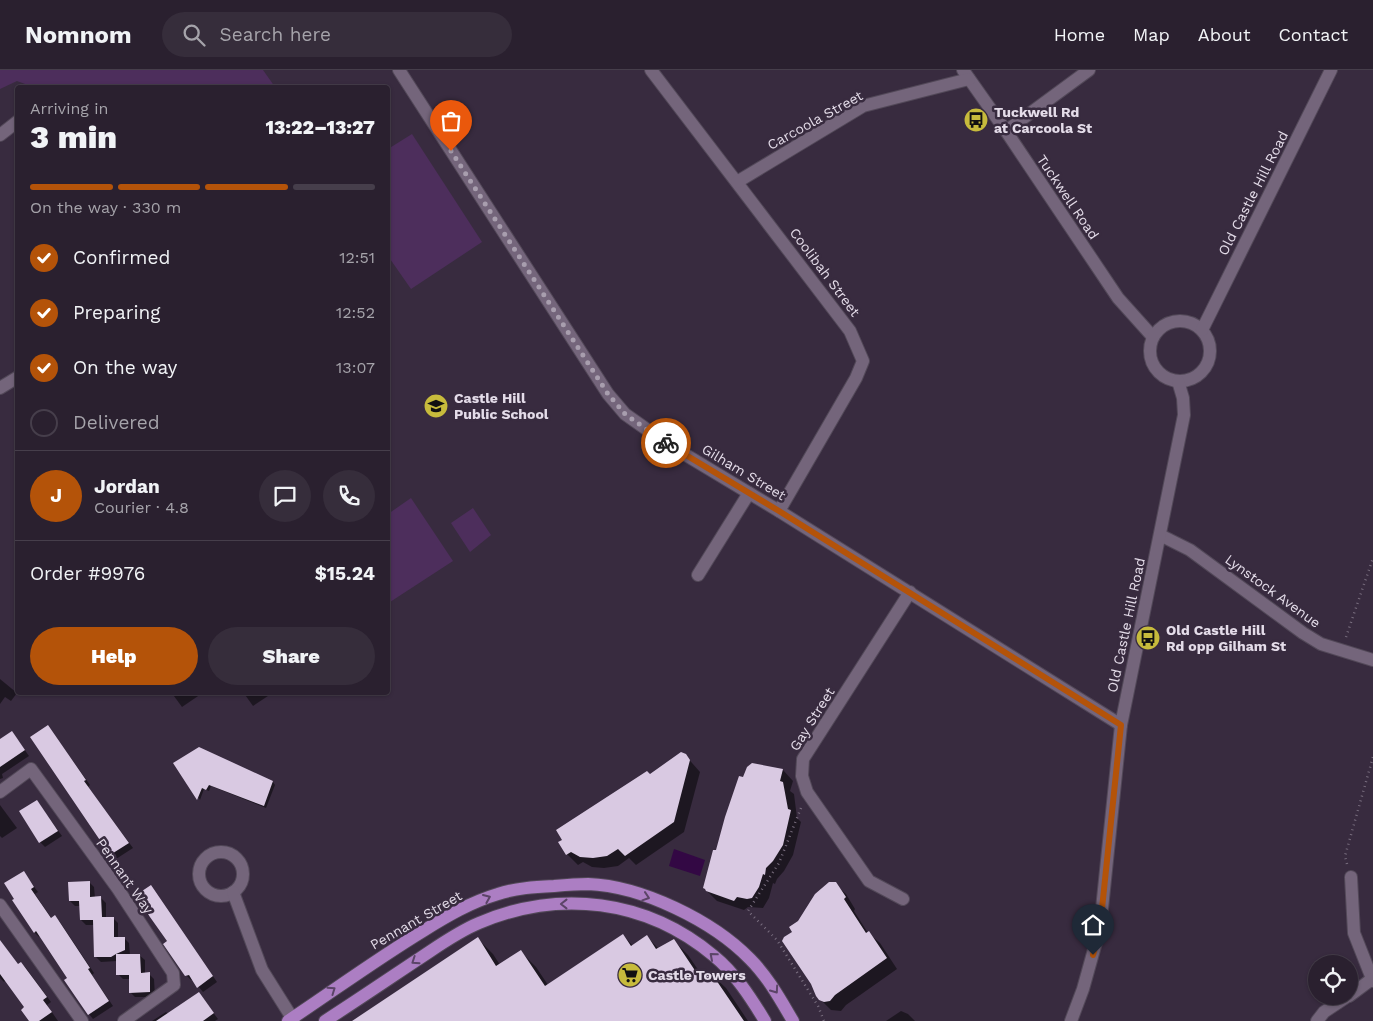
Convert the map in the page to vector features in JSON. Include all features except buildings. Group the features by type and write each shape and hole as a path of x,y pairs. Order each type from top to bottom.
{"main road":[{"name":"Pennant Street","path":"291,1020 388,952 454,912 498,894 535,887 589,884 619,889 649,898 687,913 714,928 751,960 776,990 793,1021"},
{"path":"325,1021 451,938 477,924 509,911 553,904 600,904 644,915 678,930 715,956 748,992 765,1021"}],"street":[{"name":"Gilham Street","path":"399,70 608,394 625,414 666,443 910,592 1121,725"},
{"name":"Coolibah Street","path":"651,70 850,330 863,361 856,378 779,511"},
{"path":"1006,130 1089,70"},
{"name":"Old Castle Hill Road","path":"1202,330 1331,70"},
{"name":"Carcoola Street","path":"737,182 863,106 966,74"},
{"name":"Tuckwell Road","path":"966,74 1006,130 1118,298 1153,336"},
{"path":"0,135 15,122"},
{"path":"1188,321 1202,330 1210,341 1210,361 1205,370 1188,380 1168,379 1160,374 1150,356 1153,336 1159,328 1168,322 1188,321"},
{"path":"0,388 15,379"},
{"name":"Old Castle Hill Road","path":"1071,1021 1083,989 1100,928 1121,725 1184,415 1183,398 1178,381"},
{"path":"698,575 749,494"},
{"name":"Lynstock Avenue","path":"1160,535 1190,550 1303,633 1321,644 1373,660"},
{"name":"Gay Street","path":"903,899 869,881 807,792 802,776 803,759 910,592"},
{"name":"Pennant Way","path":"0,792 31,768 118,890 173,973 174,985 124,1021"},
{"path":"1351,877 1354,933 1373,980 1358,990"},
{"path":"233,892 262,970 291,1020"},
{"path":"0,905 82,1021"},
{"path":"1317,1021 1324,1012 1334,1005"}],"path":[{"path":"1342,650 1373,558"},
{"path":"1351,877 1345,856 1373,757"},
{"path":"807,792 779,863 748,911 777,940 813,997 824,1021"}],"shaded area":[{"path":"0,70 263,70 274,85 28,85 17,81 0,89"},
{"path":"412,134 482,242 411,289 390,259 390,148"},
{"path":"411,498 453,561 390,602 390,513"},
{"path":"473,508 491,535 470,552 451,523"},
{"path":"674,849 705,860 700,876 669,866"}],"way so far":[{"path":"451,151 608,394 625,414 666,443"}],"place":[{"name":"Tuckwell Rd at Carcoola St","path":"976,120"},
{"name":"Castle Hill Public School","path":"436,406"},
{"name":"Old Castle Hill Rd opp Gilham St","path":"1148,638"},
{"name":"Castle Towers","path":"630,975"}],"route":[{"path":"666,443 779,511 1121,725 1100,928 1093,955"}]}
